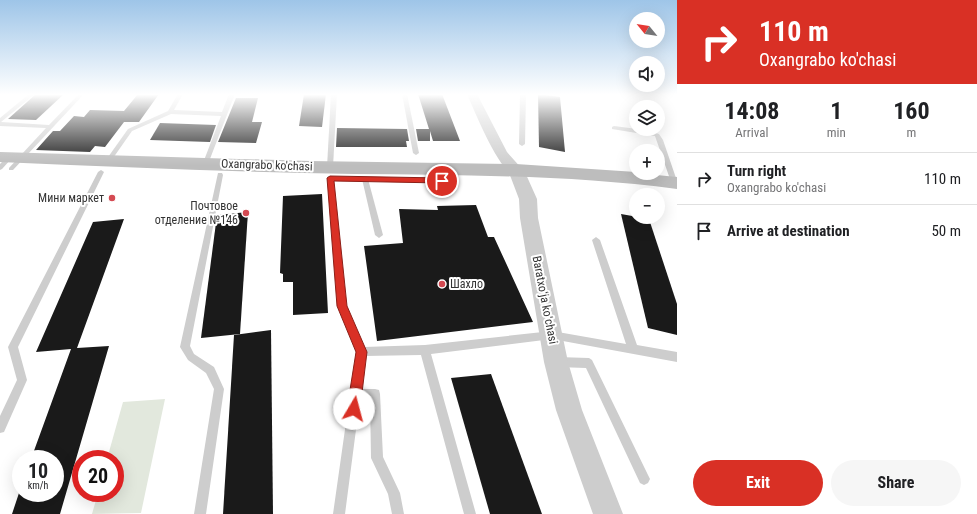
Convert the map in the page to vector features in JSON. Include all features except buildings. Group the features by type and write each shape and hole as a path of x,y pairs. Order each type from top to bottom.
{"main road":[{"name":"Oxangrabo ko'chasi","path":"7,163 105,166 220,175 330,173 519,175 631,189 676,187"},
{"name":"Oxangrabo ko'chasi","path":"105,166 206,163 330,173 365,179 519,175"}],"street":[{"name":"Baratxoʻja koʻchasi","path":"484,118 502,154 519,175 528,199 528,218 552,335 556,362 569,410 608,514"}],"lane":[{"path":"7,163 50,127 58,118"},
{"path":"0,428 22,380 13,347 105,166 130,130 157,118"},
{"path":"206,163 223,118"},
{"path":"333,118 330,173 342,306 362,352 339,514"},
{"path":"409,118 416,153"},
{"path":"522,144 523,118"},
{"path":"0,122 50,127"},
{"path":"614,128 656,135 660,140 676,187"},
{"path":"200,514 219,389 210,370 191,356 184,347 220,175"},
{"path":"365,179 379,235"},
{"path":"596,240 633,349"},
{"path":"362,352 425,350 552,335 677,357"},
{"path":"425,350 470,514"},
{"path":"556,362 589,363 644,479"},
{"path":"356,394 375,394 377,458 394,493 398,514"}],"shaded area":[{"path":"165,399 141,513 92,514 95,502 124,502 124,450 110,450 123,402"}],"place":[{"name":"Мини маркет","path":"112,198"},
{"name":"Почтовое отделение №146","path":"246,213"},
{"name":"Шахло","path":"442,284"}],"route":[{"path":"354,409 362,352 342,306 330,178 442,181"}]}
